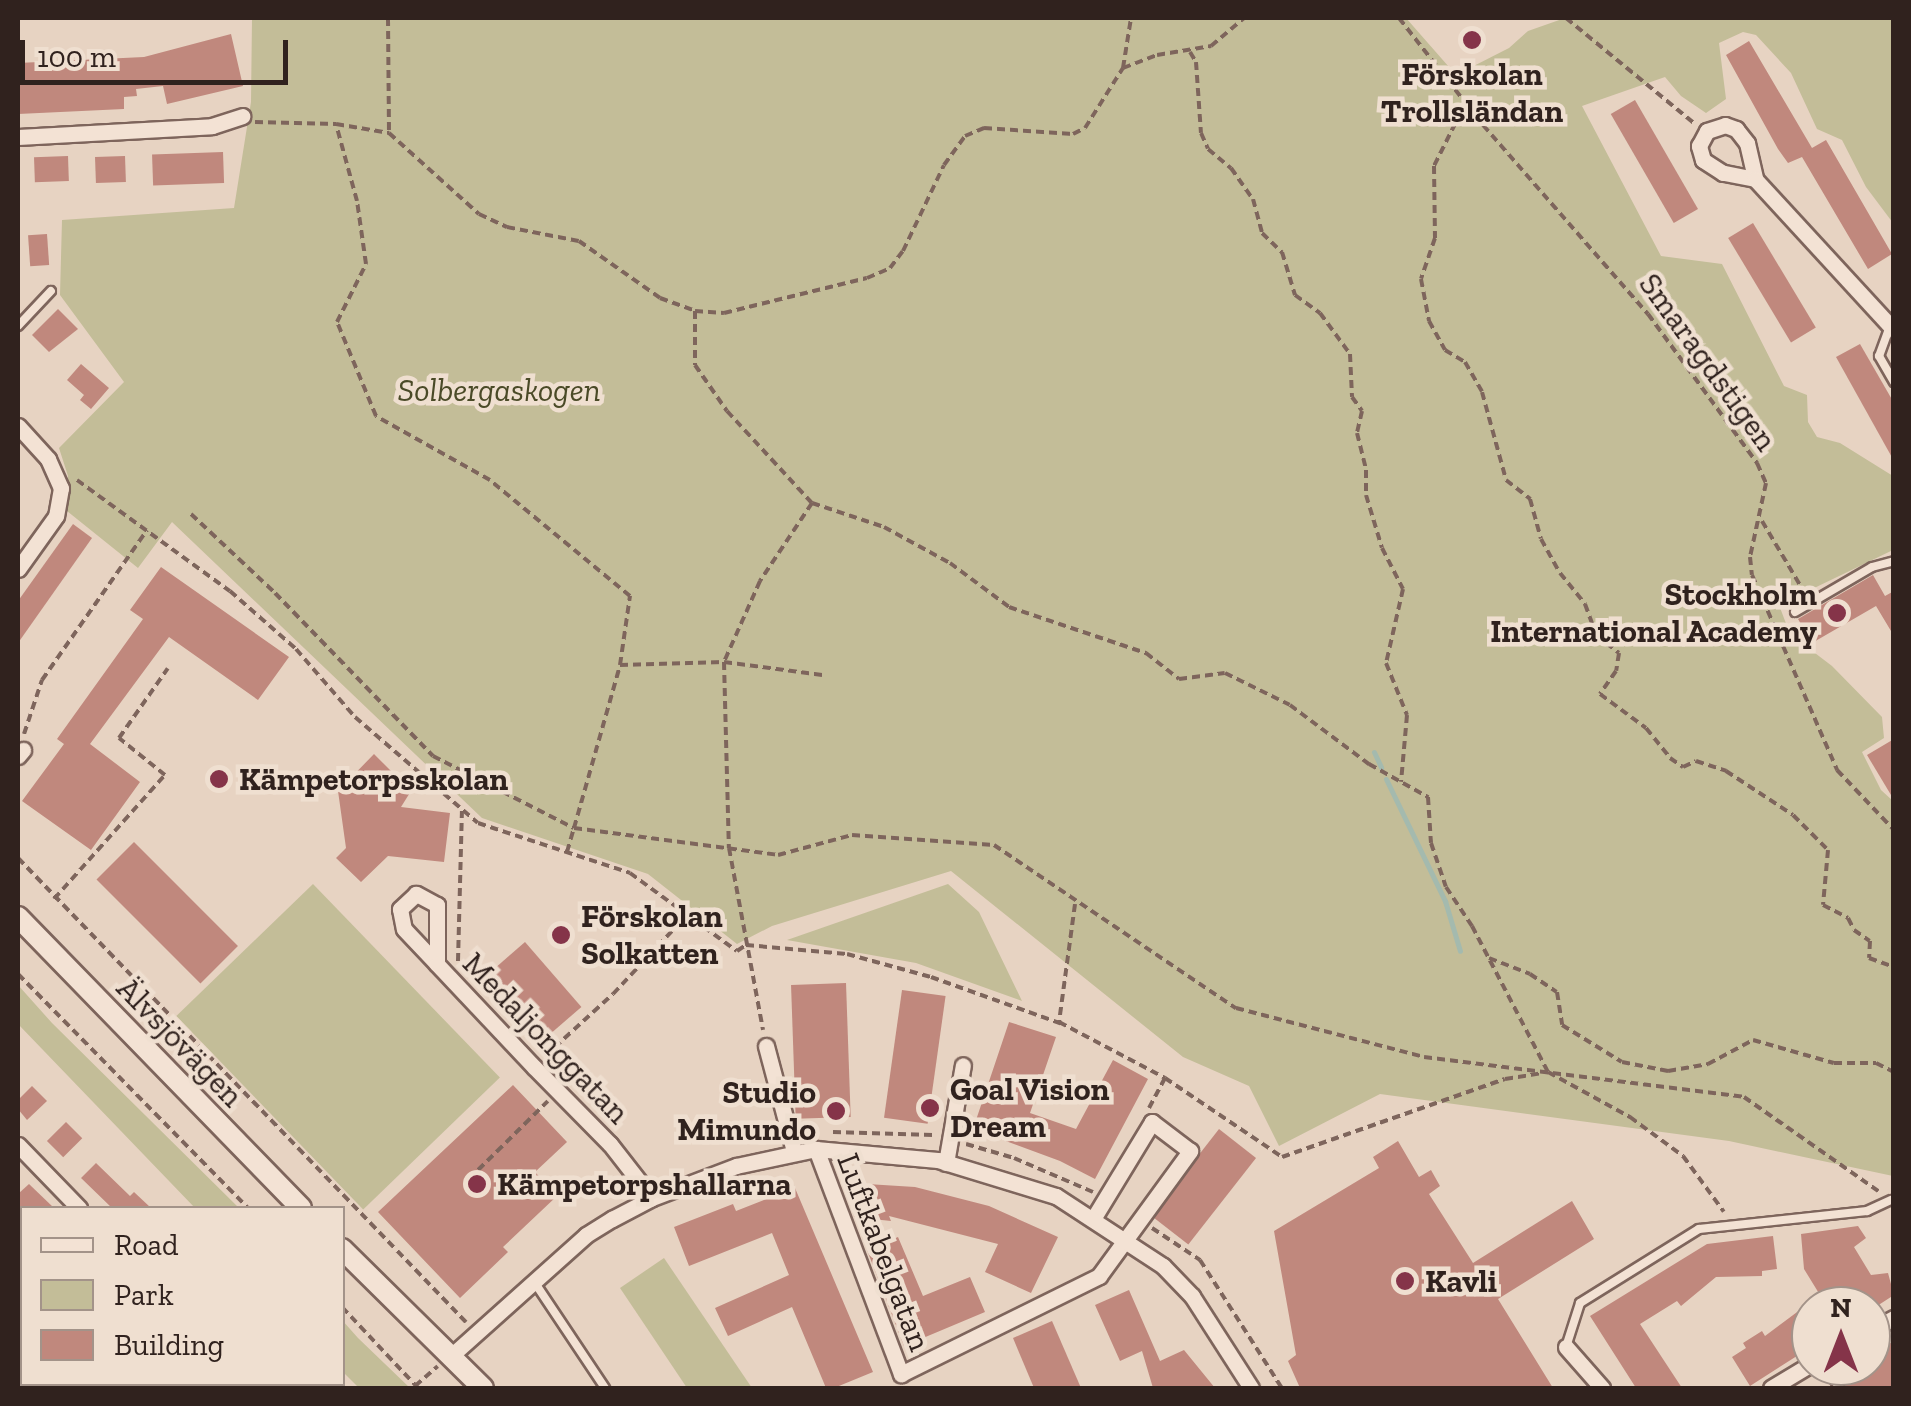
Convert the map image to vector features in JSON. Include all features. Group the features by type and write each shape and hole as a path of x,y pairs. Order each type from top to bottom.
{"main road":[{"name":"Älvsjövägen","path":"18,918 298,1206"},
{"path":"345,1252 483,1388"}],"street":[{"path":"18,137 212,126 242,116"},
{"path":"1755,180 1722,174 1703,160 1699,146 1706,132 1714,126 1736,129 1747,143 1755,180 1892,328"},
{"path":"18,426 48,459 60,482 56,516 18,569"},
{"name":"Medaljonggatan","path":"437,964 633,1169 652,1198"},
{"path":"766,1046 794,1151"},
{"path":"946,1162 963,1065"},
{"path":"1093,1219 1152,1122 1190,1151 1126,1240"},
{"path":"18,1145 77,1206"},
{"path":"452,1355 586,1235 652,1198 736,1166 816,1148 946,1162 1056,1196 1126,1240 1192,1296 1251,1388"},
{"name":"Luftkabelgatan","path":"816,1148 901,1374 1099,1276 1126,1240"},
{"path":"1566,1347 1602,1388"}],"lane":[{"path":"18,326 50,291"},
{"path":"1892,328 1879,356 1894,382"},
{"path":"1796,612 1872,567 1894,560"},
{"path":"1566,1347 1580,1303 1699,1229 1866,1211 1891,1200"},
{"path":"533,1280 605,1388"}],"path":[{"path":"388,18 389,133"},
{"path":"242,116 258,124 336,124 389,133 479,214 507,227 579,241 660,298 695,310 724,313 866,278 890,268 904,251 944,164 965,136 984,128 1073,134 1085,128 1123,68 1131,18"},
{"path":"1123,68 1157,55 1190,52 1230,35 1244,18"},
{"name":"Smaragdstigen","path":"1399,18 1468,100 1494,138 1648,314 1745,444 1766,483 1750,557 1752,575 1837,770 1894,830"},
{"path":"1566,18 1706,132"},
{"path":"1190,52 1196,62 1201,134 1208,149 1231,168 1253,199 1262,233 1282,252 1294,295 1320,313 1350,354 1352,396 1362,412 1357,433 1366,470 1366,495 1382,548 1403,590 1386,664 1407,715 1401,782"},
{"path":"1468,100 1434,166 1434,238 1421,279 1429,321 1445,350 1465,362 1482,392 1506,480 1530,499 1541,539 1560,573 1585,604 1596,635 1620,653 1616,670 1600,694 1646,728 1670,758 1683,767 1696,761 1726,771 1793,814 1828,850 1823,905 1848,918 1854,930 1870,941 1869,958 1894,967"},
{"path":"336,124 357,201 366,264 337,322 376,416 490,480 630,596 620,664 567,852"},
{"path":"695,310 695,365 727,411 812,504 884,527 950,562 1009,607 1146,653 1179,679 1224,673 1290,705 1369,764 1428,797 1431,843 1446,887 1548,1072 1630,1117 1683,1156 1729,1224"},
{"path":"60,482 76,479 88,485 230,592 296,650 356,717 478,823 630,873 653,886 737,951 746,945 847,954 931,977 1060,1023 1165,1078 1282,1157 1505,1079 1548,1072"},
{"path":"766,1046 729,848 724,662 760,581 812,504"},
{"path":"192,514 276,593 433,756 574,828 778,854 852,835 994,845 1236,1008 1424,1057 1744,1097 1891,1200"},
{"path":"1760,518 1810,604"},
{"path":"20,753 25,724 42,680 147,530"},
{"path":"620,664 724,662 822,675"},
{"path":"54,899 165,776 119,738 168,668"},
{"path":"458,962 462,811"},
{"path":"18,858 476,1332"},
{"path":"1060,1023 1075,903"},
{"path":"534,1067 614,994 687,915"},
{"path":"1488,958 1530,974 1557,992 1562,1025 1622,1062 1668,1071 1708,1064 1753,1040 1834,1062 1876,1064 1894,1072"},
{"path":"18,974 246,1206"},
{"path":"478,1170 559,1091"},
{"path":"345,1310 417,1387 452,1355"}],"green space":[{"name":"Solbergaskogen","path":"252,18 1406,18 1456,75 1509,48 1528,31 1565,18 1893,18 1893,223 1866,187 1842,140 1817,129 1791,73 1756,35 1743,32 1719,43 1726,99 1706,113 1681,96 1665,77 1582,106 1661,256 1722,264 1784,386 1807,395 1808,422 1817,437 1840,443 1893,476 1893,550 1779,605 1790,634 1832,666 1882,717 1884,738 1862,752 1881,790 1893,801 1893,1176 1729,1141 1380,1094 1279,1146 1249,1086 1183,1057 951,871 772,926 737,944 648,874 482,818 172,522 138,568 67,511 68,476 59,448 124,382 60,295 62,220 234,208 251,102"},
{"path":"313,884 500,1078 363,1209 176,1016"},
{"path":"948,884 979,912 1022,1001 916,963 787,940"},
{"path":"18,985 237,1206 193,1206 18,1024"},
{"path":"664,1258 752,1388 687,1388 620,1288"},
{"path":"345,1323 410,1388 359,1388 345,1374"}],"building":[{"path":"231,34 243,86 167,104 163,86 136,89 137,96 124,97 124,109 18,114 18,63 144,57"},
{"path":"1749,41 1812,148 1826,140 1892,254 1868,269 1802,157 1788,163 1778,149 1726,55"},
{"path":"1635,100 1698,209 1674,223 1611,114"},
{"path":"223,152 224,183 153,185 152,154"},
{"path":"68,156 69,181 35,182 34,157"},
{"path":"125,156 126,182 96,183 95,157"},
{"path":"1753,223 1816,328 1791,343 1728,238"},
{"path":"47,234 49,265 30,266 28,235"},
{"path":"58,309 78,329 49,352 32,335"},
{"path":"1860,344 1894,403 1894,461 1836,357"},
{"path":"81,364 109,388 91,409 80,400 84,395 67,380"},
{"path":"73,524 92,538 18,643 18,601"},
{"path":"161,567 289,657 258,700 169,637 90,744 140,782 91,850 22,801 64,744 57,739 143,619 130,610"},
{"name":"Stockholm International Academy","path":"1873,575 1885,596 1894,591 1894,636 1876,606 1812,643 1798,619"},
{"path":"1894,739 1894,800 1867,755"},
{"path":"374,754 411,791 401,807 450,813 444,862 388,856 361,882 336,858 346,848 338,791"},
{"path":"134,842 238,946 200,983 97,879"},
{"path":"525,942 581,1007 544,1039 488,974"},
{"path":"846,983 851,1117 796,1119 791,985"},
{"path":"902,990 946,996 928,1124 884,1118"},
{"path":"1009,1022 1056,1037 1030,1113 1076,1129 1113,1060 1148,1079 1095,1179 1060,1161 973,1129"},
{"name":"Kämpetorpshallarna","path":"513,1085 567,1142 535,1172 557,1196 503,1247 508,1252 460,1298 378,1212"},
{"path":"32,1086 47,1101 27,1120 18,1109 18,1100"},
{"path":"66,1122 82,1138 63,1157 47,1141"},
{"path":"1219,1129 1256,1158 1188,1245 1151,1216"},
{"name":"Kavli","path":"1398,1141 1419,1177 1431,1170 1440,1186 1429,1194 1473,1263 1572,1201 1594,1239 1498,1299 1553,1388 1300,1388 1288,1361 1296,1355 1274,1231 1379,1168 1373,1157"},
{"path":"96,1163 130,1196 134,1192 149,1206 110,1206 81,1178"},
{"path":"851,1183 915,1187 989,1206 1058,1237 1031,1293 985,1272 998,1244 889,1216 891,1221 854,1217"},
{"path":"29,1184 52,1206 18,1208 18,1194"},
{"path":"795,1188 873,1372 834,1388 826,1388 792,1307 728,1336 715,1308 789,1275 772,1233 689,1266 674,1227 733,1204 736,1211"},
{"path":"1858,1226 1866,1238 1854,1247 1871,1275 1888,1273 1894,1295 1891,1297 1891,1286 1814,1286 1804,1269 1801,1234"},
{"path":"1773,1236 1777,1269 1762,1271 1762,1276 1716,1277 1681,1306 1677,1301 1640,1324 1682,1388 1636,1388 1590,1316 1707,1244"},
{"path":"898,1237 923,1296 970,1277 985,1312 904,1346 867,1250"},
{"path":"1129,1290 1160,1361 1184,1350 1215,1388 1153,1388 1142,1351 1120,1361 1095,1305"},
{"path":"1791,1317 1791,1360 1750,1386 1732,1357 1746,1348 1743,1343 1762,1331 1765,1336"},
{"path":"1052,1321 1081,1388 1034,1388 1013,1338"},
{"path":"1894,1341 1894,1388 1846,1388 1891,1386"}],"waterway":[{"path":"1374,752 1381,767"},
{"path":"1386,779 1445,901 1460,951"}],"place":[{"name":"Förskolan Trollsländan","path":"1472,40"},
{"name":"Stockholm International Academy","path":"1837,613"},
{"name":"Kämpetorpsskolan","path":"219,779"},
{"name":"Förskolan Solkatten","path":"561,935"},
{"name":"Goal Vision Dream","path":"930,1108"},
{"name":"Studio Mimundo","path":"836,1111"},
{"name":"Kämpetorpshallarna","path":"477,1184"},
{"name":"Kavli","path":"1405,1281"}]}
